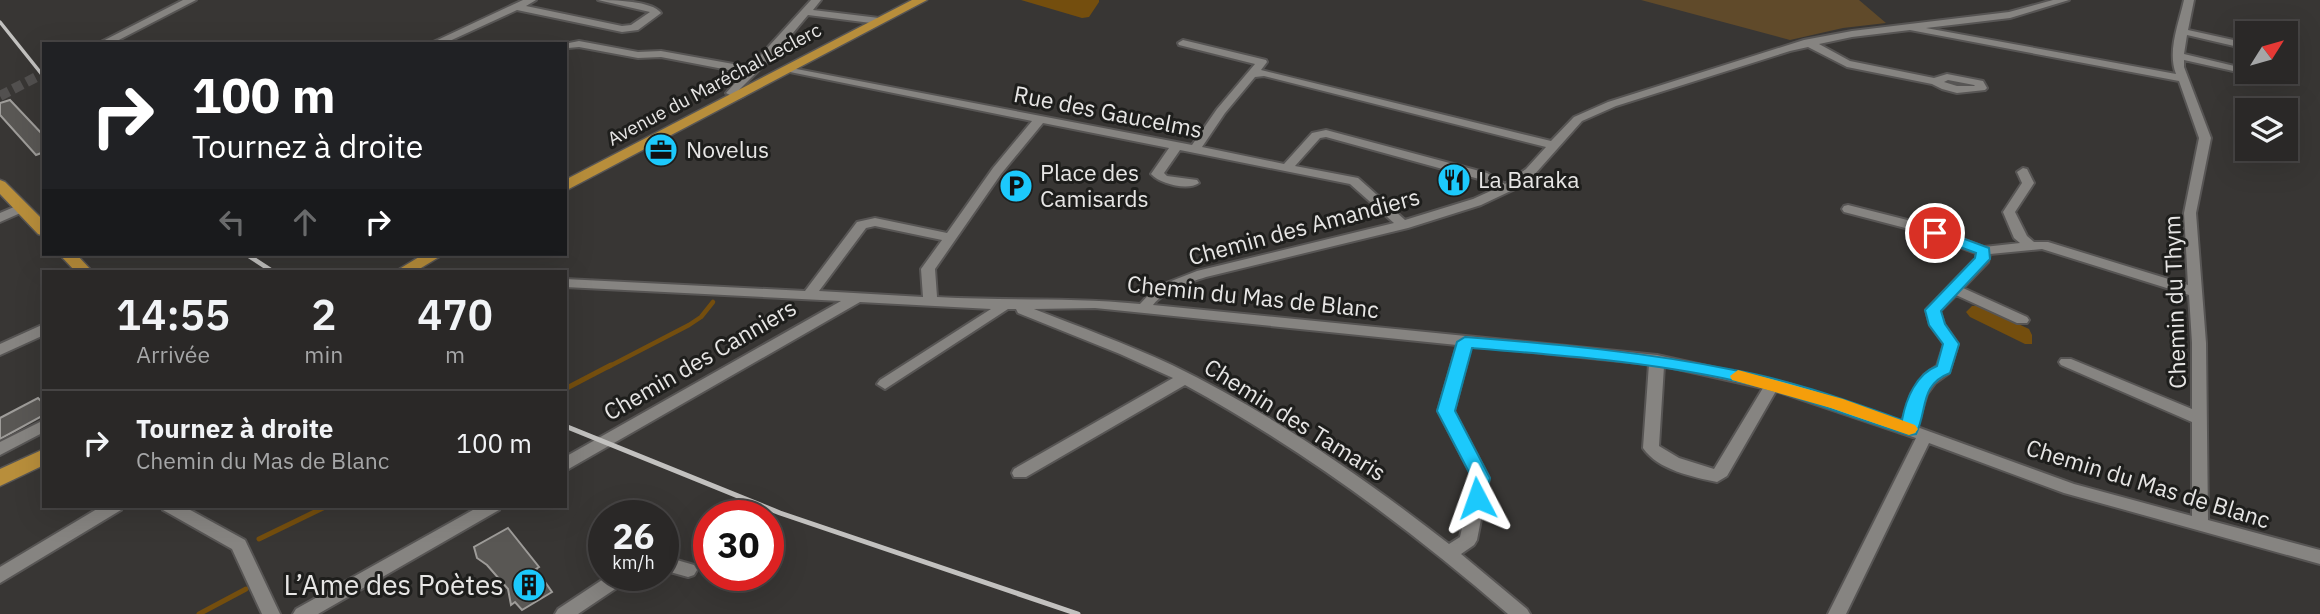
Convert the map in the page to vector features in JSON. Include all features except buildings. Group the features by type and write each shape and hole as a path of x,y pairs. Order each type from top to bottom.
{"main road":[{"name":"Avenue du Maréchal Leclerc","path":"567,185 921,0"},
{"path":"0,185 42,228"},
{"path":"69,256 83,270"},
{"path":"406,270 432,256"},
{"path":"0,478 42,458"}],"street":[{"path":"106,42 191,0"},
{"path":"438,42 531,0"},
{"path":"516,7 622,29 634,27 656,13 654,10 603,0"},
{"path":"738,96 732,93 734,89 816,0"},
{"name":"Chemin des Amandiers","path":"1145,308 1147,302 1173,284 1202,274 1403,225 1477,202 1530,172 1578,119 1593,111 1808,42 2010,15 2064,0"},
{"name":"Chemin du Thym","path":"2189,0 2181,31 2179,56 2182,78 2205,138 2190,214 2199,344 2200,526"},
{"path":"805,12 878,21"},
{"path":"1910,27 1926,33 2182,78"},
{"path":"2181,31 2235,44"},
{"path":"1808,42 1847,64 1934,81"},
{"path":"1183,43 1262,62 1221,111 1194,151"},
{"path":"568,45 579,44 638,55 661,54 752,71"},
{"path":"2179,56 2235,69"},
{"name":"Rue des Gaucelms","path":"790,69 1359,183 1403,225"},
{"path":"1253,74 1264,73 1552,145"},
{"path":"930,299 928,269 997,171 1038,120"},
{"path":"1286,169 1316,135 1325,133 1483,176 1505,188"},
{"path":"1176,147 1157,174 1163,179 1193,183"},
{"path":"2023,172 2028,183 2009,212 2021,238 2030,245"},
{"path":"0,218 21,208"},
{"path":"1848,209 1918,227 1983,251 2043,245 2195,292"},
{"path":"810,294 862,225 875,222 950,239"},
{"path":"1837,614 1917,432 1915,402 1932,374 1944,369 1951,344 1937,325 1933,310 1983,259 1983,251"},
{"name":"Chemin du Mas de Blanc","path":"567,283 930,299 1005,305 1095,304 1657,360 1772,385 1917,432 2070,489 2320,556"},
{"path":"1954,289 2022,320"},
{"name":"Chemin des Canniers","path":"567,465 860,296"},
{"path":"885,384 1005,305"},
{"name":"Chemin des Tamaris","path":"1023,305 1023,310 1185,378 1323,460 1450,553 1521,614"},
{"path":"0,350 42,330"},
{"path":"1450,553 1468,540 1481,478 1446,411 1465,342"},
{"path":"1657,360 1651,448 1660,456 1716,483 1772,385"},
{"path":"2066,362 2200,419"},
{"path":"1020,473 1185,378"},
{"path":"0,449 42,426"},
{"path":"0,576 112,508"},
{"path":"173,508 239,545 271,614"},
{"path":"302,614 489,508"},
{"path":"679,567 688,570"},
{"path":"564,614 598,591"}],"shaded area":[{"path":"1021,0 1099,2 1089,17 1082,18"},
{"path":"1641,0 1859,0 1886,23 1843,28 1790,40"},
{"path":"1972,306 1980,306 2029,329 2032,344 2025,344 1970,317 1966,312"}],"waterway":[{"path":"608,367 689,325 701,317 713,302"},
{"path":"567,388 611,365"},
{"path":"259,539 323,508"},
{"path":"199,614 246,589"}],"tunnel":[{"path":"0,96 42,74"}],"railway":[{"path":"0,22 42,74"},
{"path":"249,256 270,270"},
{"path":"567,427 780,513 1078,614"}],"slow traffic":[{"path":"1738,376 1789,389 1909,429"}],"place":[{"name":"Novelus","path":"661,150"},
{"name":"La Baraka","path":"1454,180"},
{"name":"Place des Camisards","path":"1016,186"},
{"name":"L’Ame des Poètes","path":"529,585"}],"route":[{"path":"1477,498 1481,478 1446,411 1465,342 1657,360 1789,389 1909,429 1915,402 1932,374 1944,369 1951,344 1950,339 1937,325 1933,310 1983,259 1983,251 1935,233"}]}
